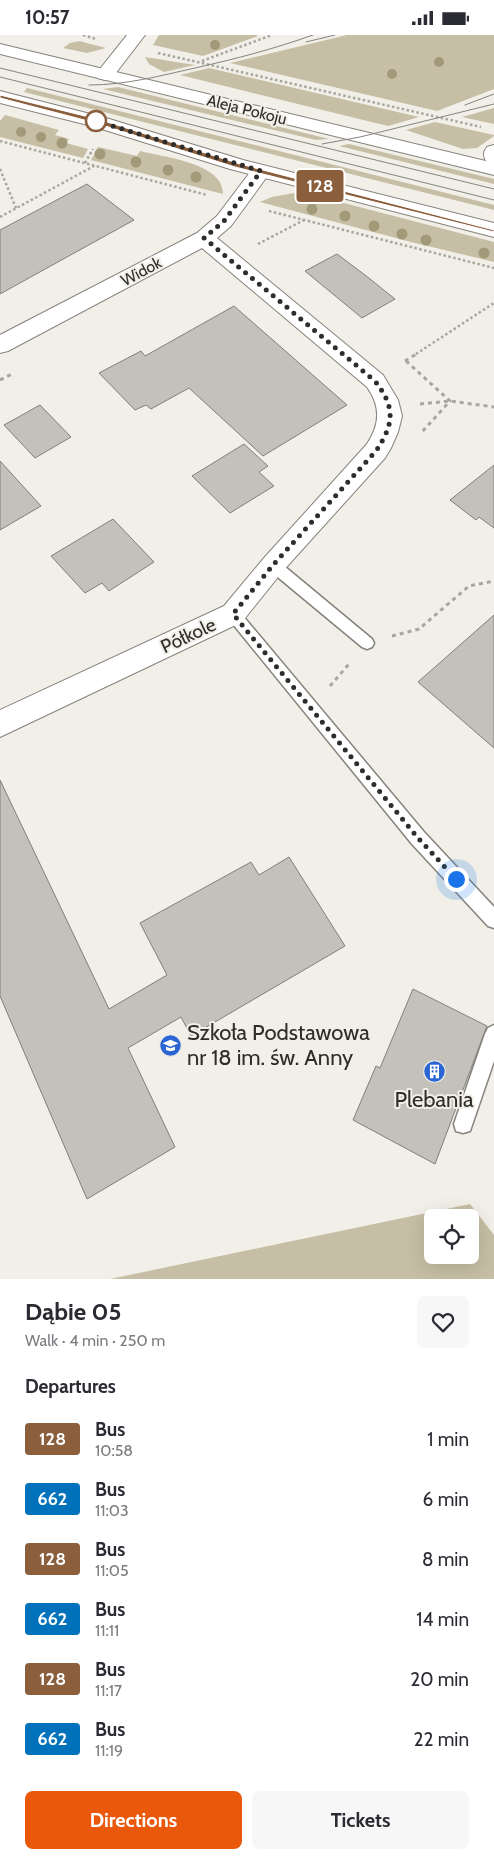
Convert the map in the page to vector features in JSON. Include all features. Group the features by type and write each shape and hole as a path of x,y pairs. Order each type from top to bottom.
{"street":[{"path":"105,74 136,35"},
{"name":"Aleja Pokoju","path":"0,49 494,169"},
{"path":"0,97 99,122 261,171 490,228"},
{"path":"494,151 494,158"},
{"name":"Widok","path":"0,345 204,238 224,221 261,171"},
{"path":"204,238 375,381 382,390 390,407"},
{"name":"Półkole","path":"0,723 233,614 273,565 376,451 385,437 391,422 390,407"}],"lane":[{"path":"273,565 367,643"},
{"path":"233,614 418,838 494,920"},
{"path":"463,1123 494,1034"}],"path":[{"path":"202,61 270,35"},
{"path":"155,52 202,61 485,127"},
{"path":"0,141 209,195"},
{"path":"85,163 97,142"},
{"path":"0,217 95,165"},
{"path":"0,169 16,208"},
{"path":"261,210 494,268"},
{"path":"375,381 494,303"},
{"path":"390,407 450,401 494,407"},
{"path":"311,709 367,643 419,629 469,586 494,581"}],"shaded area":[{"path":"159,35 258,36 203,56 153,45"},
{"path":"347,35 494,35 494,89 437,111 230,63"},
{"path":"80,41 106,48 87,53 63,48 70,43"},
{"path":"145,57 195,65 164,72 149,64"},
{"path":"209,68 419,117 388,126 180,75"},
{"path":"118,87 329,139 316,140 103,89"},
{"path":"27,88 494,205 494,210 24,92"},
{"path":"494,108 494,124 462,117"},
{"path":"5,115 59,130 55,135 69,139 66,143 88,149 83,158 0,137 0,121"},
{"path":"435,122 494,136 477,148 463,149 406,130"},
{"path":"349,144 494,179 494,184 339,146"},
{"path":"98,147 137,156 140,151 190,163 214,175 221,183 223,194 91,160"},
{"path":"294,193 317,196 494,242 494,262 260,202 272,197"},
{"path":"470,1204 474,1209 446,1209"},
{"path":"424,1214 424,1264 479,1264 479,1216 494,1235 494,1279 110,1279"}],"building":[{"path":"87,184 134,220 0,294 0,230"},
{"path":"337,254 395,299 362,318 305,271"},
{"path":"234,306 347,405 263,456 189,388 151,409 146,405 135,410 99,373 141,351 145,356"},
{"path":"40,405 71,437 35,458 4,425"},
{"path":"244,444 268,466 259,472 274,486 230,513 192,476"},
{"path":"0,461 41,506 0,530"},
{"path":"494,465 494,528 479,517 476,520 450,500"},
{"path":"113,519 154,562 109,591 102,583 85,593 51,556"},
{"path":"494,615 494,748 418,682"},
{"path":"0,780 109,1009 167,975 140,923 251,862 259,875 289,857 345,946 191,1036 181,1017 128,1048 175,1147 87,1199 0,996"},
{"name":"Plebania","path":"413,989 487,1026 435,1164 353,1120 376,1066 380,1068"}],"tram line":[{"path":"89,85 129,82 168,74 225,61 313,35"},
{"path":"306,42 335,35"},
{"path":"0,68 494,189"},
{"path":"0,77 494,200"},
{"path":"465,105 494,94"},
{"path":"322,144 360,137 494,104"}],"bus line":[{"name":"128","path":"0,97 99,122 237,165 494,230"}],"place":[{"name":"Szkoła Podstawowa nr 18 im. św. Anny","path":"171,1045"},
{"name":"Plebania","path":"434,1071"}],"route":[{"path":"96,121 261,171 224,221 204,238 375,381 382,390 390,407 391,422 385,437 376,451 273,565 233,614 418,838 456,879"}]}
